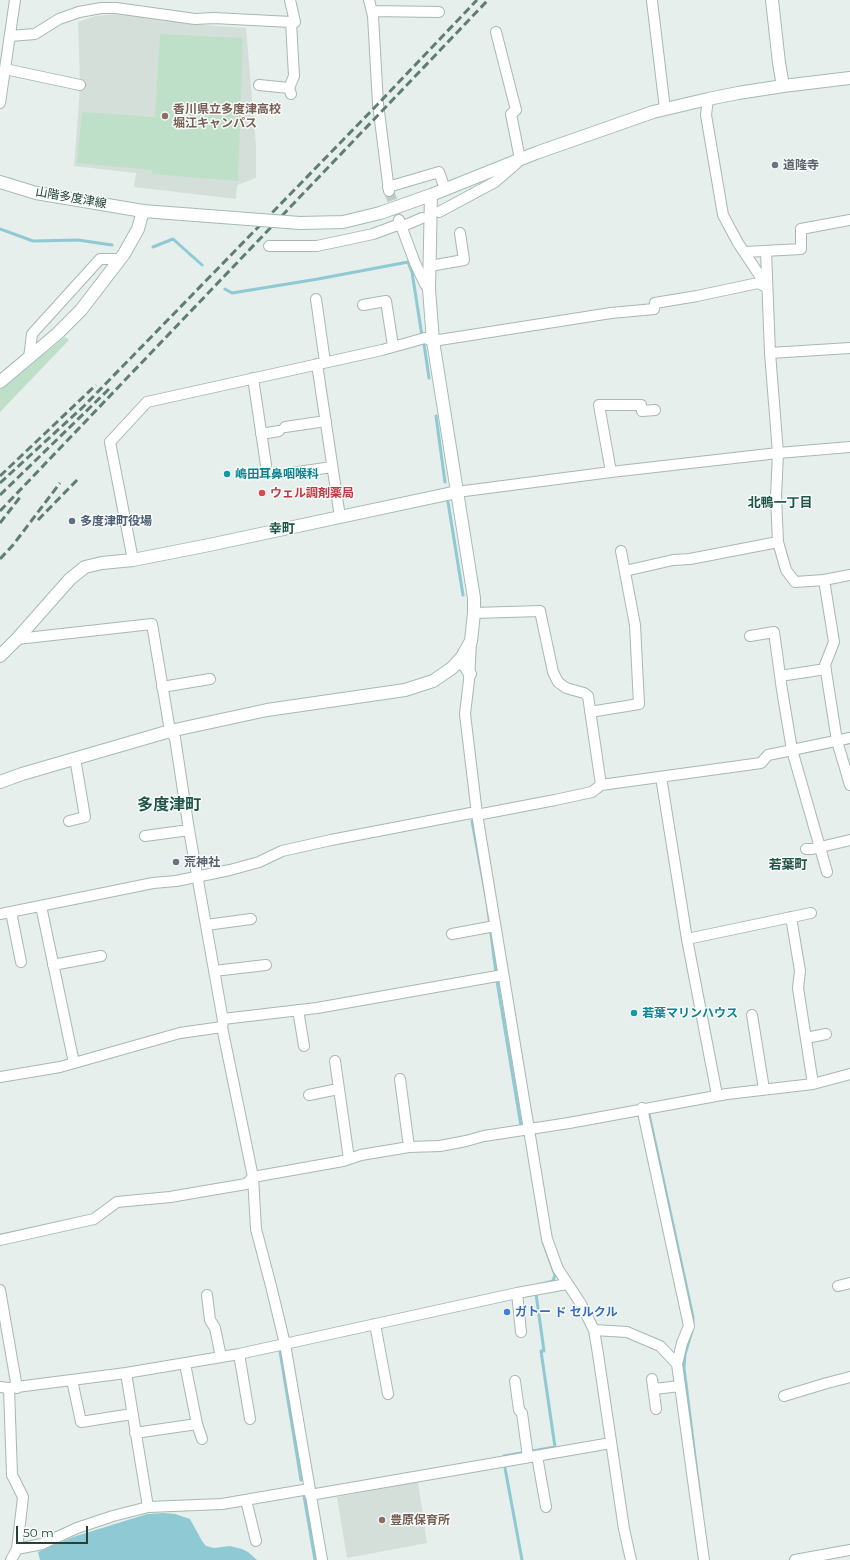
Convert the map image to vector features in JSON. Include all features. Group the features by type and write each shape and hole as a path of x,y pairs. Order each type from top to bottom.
{"street":[{"path":"0,103 15,0"},
{"path":"10,36 35,34 59,18 79,12 101,8 116,8 196,19 214,18 295,22 290,0"},
{"path":"369,0 372,11 378,104 388,189 439,172 445,189"},
{"path":"772,0 783,86"},
{"path":"652,1 665,109"},
{"path":"372,11 440,12"},
{"path":"259,85 290,91 294,76 291,22"},
{"path":"440,212 495,182 522,158 511,114 516,110 496,32"},
{"path":"5,69 80,86"},
{"name":"山階多度津線","path":"0,182 36,193 142,211 300,223 343,222 380,213 431,195 522,158 665,109 708,98 783,86 850,78"},
{"path":"708,98 706,115 723,215 766,287"},
{"path":"431,195 429,289 433,341 474,598 470,674 465,714 492,927 503,975 547,1239 558,1269 581,1304 594,1330 624,1529 631,1560"},
{"path":"0,382 57,334 81,310 120,259 138,229 142,211"},
{"path":"270,246 317,246 373,234 422,218"},
{"path":"745,252 802,248 801,229 850,220"},
{"path":"400,224 415,263 429,289"},
{"path":"430,266 464,260 464,238"},
{"path":"766,251 766,287 778,453 776,497 778,542 786,570 796,582 824,580 850,575"},
{"path":"29,358 32,334 100,259 120,259"},
{"path":"133,560 110,442 147,402 425,338 433,341 611,313 654,309 655,303 758,283 766,287"},
{"path":"316,299 326,422 340,517"},
{"path":"364,305 386,301 393,346"},
{"path":"770,353 850,348"},
{"path":"253,378 266,465"},
{"path":"611,472 599,404 641,405 642,411 655,410"},
{"path":"261,434 326,422"},
{"path":"0,656 70,579 85,567 102,563 133,560 457,492 611,472 778,453 850,447"},
{"path":"291,473 332,467"},
{"path":"625,571 673,560 690,559 778,542"},
{"path":"590,712 639,704 635,625 621,551"},
{"path":"824,580 834,642 825,665 837,741 850,785"},
{"path":"474,613 540,611 553,672 558,682 566,688 584,693 588,696 601,785"},
{"path":"17,639 152,624 170,731 175,738 222,1023 253,1177 256,1229 285,1344 322,1560"},
{"path":"750,636 774,632 792,750 827,872"},
{"path":"0,782 75,758 170,731 267,710 405,690 432,681 455,665 462,657 471,641"},
{"path":"455,665 460,663 464,664 470,674"},
{"path":"780,676 826,669"},
{"path":"162,687 210,679"},
{"path":"0,914 153,883 176,881 230,870 259,862 282,851 471,813 482,814 592,792 601,785 761,763 768,755 850,738"},
{"path":"69,820 86,817 75,758"},
{"path":"661,777 688,939 717,1096"},
{"path":"145,836 189,830"},
{"path":"806,849 820,848 850,840"},
{"path":"41,906 74,1063"},
{"path":"12,912 21,962"},
{"path":"688,939 811,913"},
{"path":"791,917 800,972 798,988 813,1084"},
{"path":"206,925 251,919"},
{"path":"452,934 492,927"},
{"path":"53,965 101,956"},
{"path":"214,971 266,965"},
{"path":"0,1077 60,1067 180,1033 222,1023 503,975"},
{"path":"298,1010 304,1046"},
{"path":"752,1015 764,1089"},
{"path":"806,1038 826,1034"},
{"path":"334,1061 348,1159"},
{"path":"0,1240 94,1219 117,1202 170,1197 246,1184 253,1177 348,1159 361,1155 409,1147 440,1146 484,1136 569,1123 642,1108 764,1089 813,1084 850,1074"},
{"path":"400,1079 409,1147"},
{"path":"309,1095 338,1089"},
{"path":"642,1108 689,1326 682,1343 677,1364 704,1560"},
{"path":"838,1286 850,1283"},
{"path":"8,1388 126,1374 239,1354 517,1293 567,1284"},
{"path":"0,1290 8,1388 12,1475 23,1498 17,1550 11,1560"},
{"path":"517,1293 520,1332"},
{"path":"207,1295 210,1320 215,1328 221,1357"},
{"path":"375,1324 388,1394"},
{"path":"594,1330 627,1332 660,1346 677,1364"},
{"path":"239,1354 250,1419"},
{"path":"185,1364 197,1424 202,1439"},
{"path":"126,1374 148,1507"},
{"path":"784,1396 850,1377"},
{"path":"72,1380 81,1422 132,1414"},
{"path":"515,1381 519,1410 522,1413 530,1454 546,1507"},
{"path":"656,1409 653,1384 680,1386"},
{"path":"135,1433 197,1424"},
{"path":"17,1550 42,1544 77,1528 148,1507 222,1504 310,1492 530,1454 611,1443"},
{"path":"246,1500 256,1541"},
{"path":"796,1560 850,1550"}],"shaded area":[{"name":"香川県立多度津高校 堀江キャンパス","path":"120,14 141,15 189,24 246,28 256,144 256,178 237,185 236,199 134,187 136,173 74,166 80,88 0,70 8,68 80,83 78,22 96,16"},
{"name":"豊原保育所","path":"418,1482 427,1543 347,1558 337,1497"}],"green space":[{"path":"160,34 243,38 238,181 152,174 152,170 77,163 82,112 155,117"},
{"path":"65,337 69,340 0,412 0,390"}],"water":[{"path":"147,1514 175,1514 190,1519 206,1546 214,1548 230,1546 242,1549 257,1560 40,1560 38,1552 73,1537"}],"waterway":[{"path":"0,229 33,241 78,240 112,245"},
{"path":"153,247 173,239 202,265"},
{"path":"225,289 232,293 408,262 412,272 422,336"},
{"path":"424,344 429,378"},
{"path":"436,416 445,482"},
{"path":"448,502 463,595"},
{"path":"472,821 487,902 496,973"},
{"path":"497,981 521,1126"},
{"path":"649,1114 693,1317 693,1323"},
{"path":"542,1284 553,1281 555,1275 543,1242"},
{"path":"504,1456 555,1447 541,1351 544,1351 536,1294"},
{"path":"692,1331 685,1354 684,1368 701,1505"},
{"path":"280,1351 301,1480"},
{"path":"505,1468 522,1560"},
{"path":"304,1496 315,1560"}],"tunnel":[{"path":"389,191 399,220"}],"railway":[{"path":"0,483 84,406 477,0"},
{"path":"0,511 488,0"},
{"path":"0,476 96,385"},
{"path":"0,495 110,388"},
{"path":"38,520 79,478"},
{"path":"0,559 13,545 60,483"},
{"path":"0,523 21,496"}],"place":[{"name":"香川県立多度津高校 堀江キャンパス","path":"165,116"},
{"name":"道隆寺","path":"775,165"},
{"name":"嶋田耳鼻咽喉科","path":"227,474"},
{"name":"ウェル調剤薬局","path":"262,493"},
{"name":"多度津町役場","path":"72,521"},
{"name":"荒神社","path":"176,862"},
{"name":"若葉マリンハウス","path":"634,1013"},
{"name":"ガトー ド セルクル","path":"507,1312"},
{"name":"豊原保育所","path":"382,1520"}],"district":[{"name":"北鴨一丁目","path":"780,503"},
{"name":"幸町","path":"282,529"},
{"name":"多度津町","path":"169,805"},
{"name":"若葉町","path":"788,865"}]}
